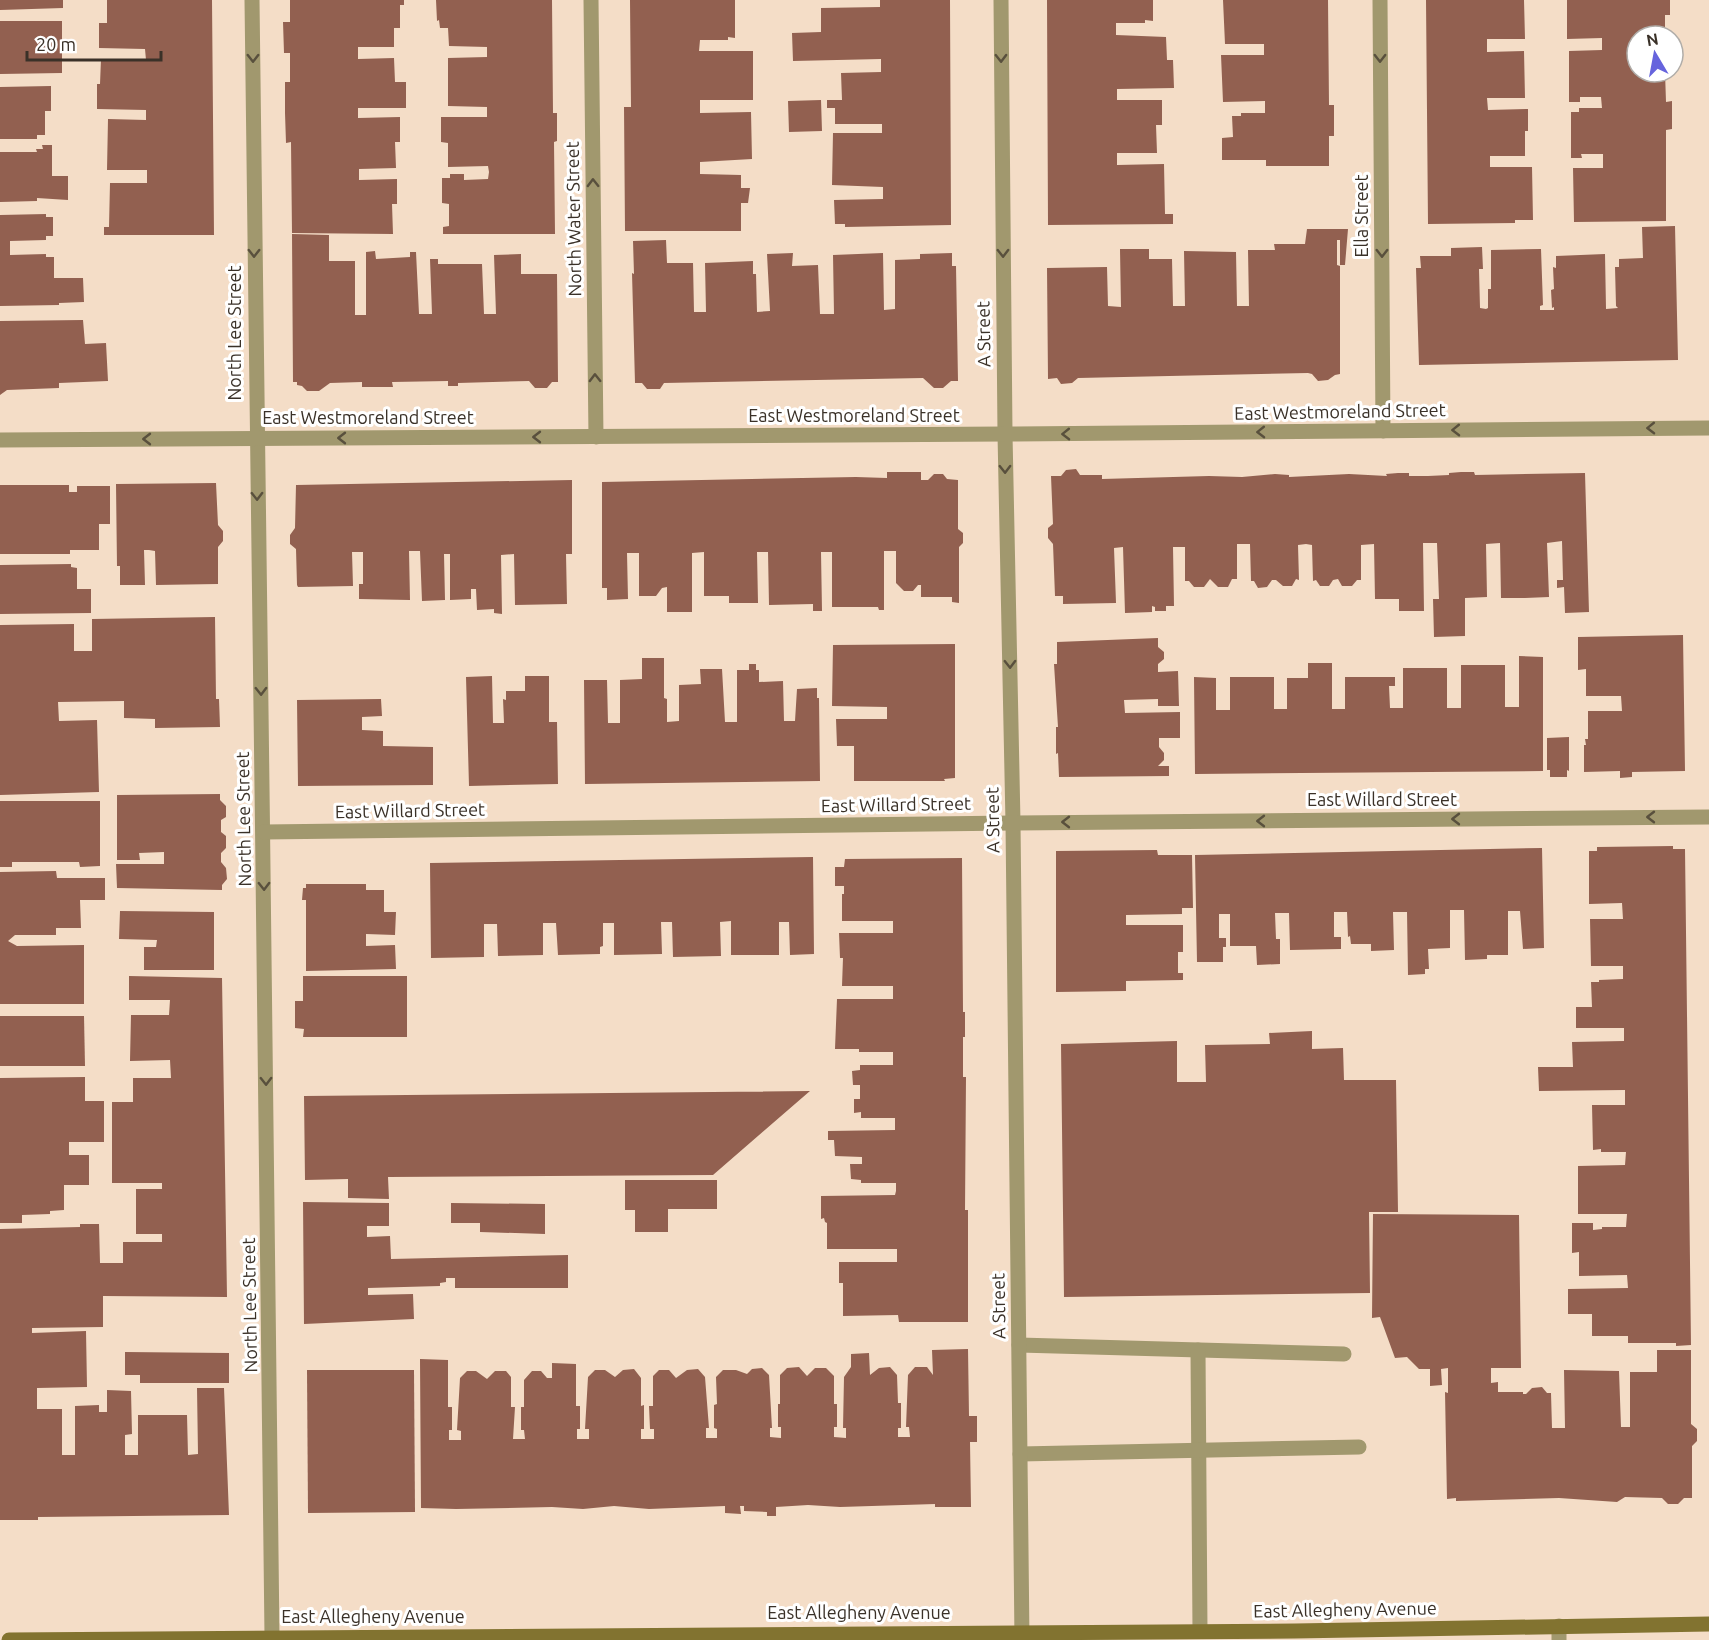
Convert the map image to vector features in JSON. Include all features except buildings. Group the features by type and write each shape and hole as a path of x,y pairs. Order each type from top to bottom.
{"main road":[{"name":"East Allegheny Avenue","path":"9,1640 273,1637 1022,1636 1200,1631 1559,1633 1709,1624"}],"street":[{"name":"North Lee Street","path":"252,0 273,1637"},
{"name":"North Water Street","path":"591,0 596,437"},
{"name":"A Street","path":"1001,0 1022,1636"},
{"name":"Ella Street","path":"1380,0 1383,431"},
{"name":"East Westmoreland Street","path":"0,440 1709,428"},
{"name":"East Willard Street","path":"264,832 1709,817"},
{"path":"1019,1345 1344,1353"},
{"path":"1198,1350 1200,1631"},
{"path":"1020,1454 1359,1447"}]}
